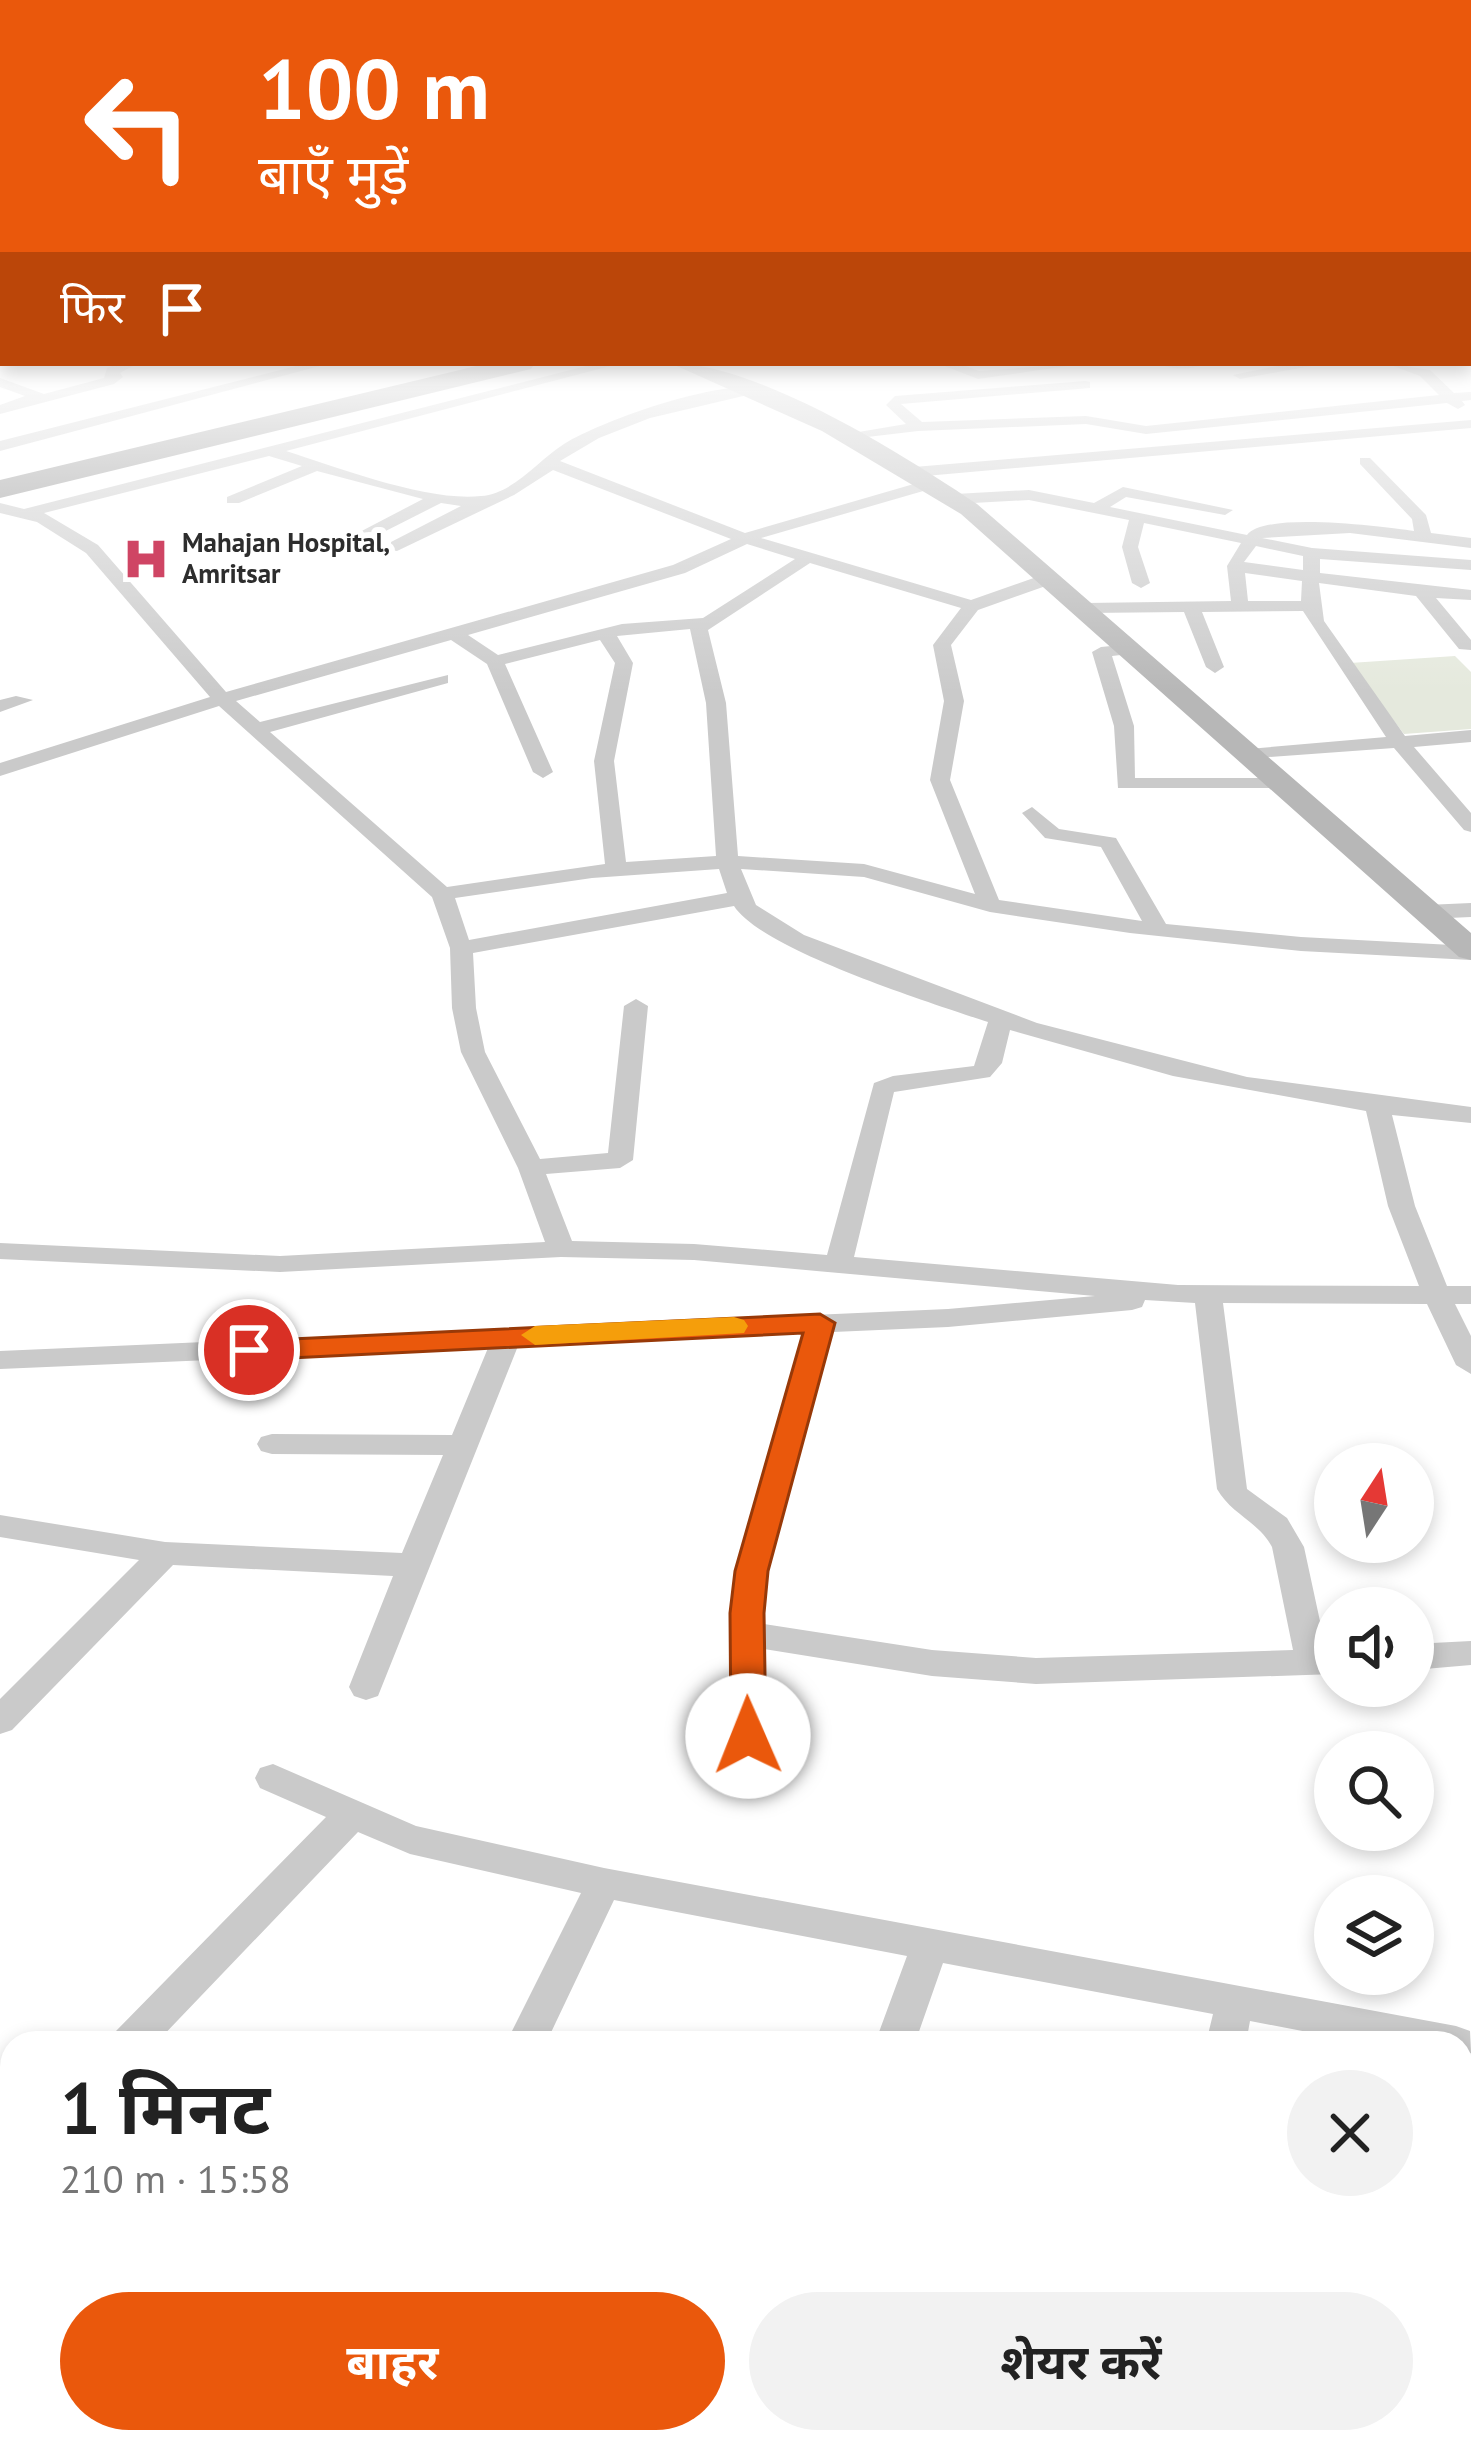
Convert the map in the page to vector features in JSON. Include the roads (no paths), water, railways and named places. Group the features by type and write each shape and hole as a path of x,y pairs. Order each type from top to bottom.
{"highway":[{"path":"0,486 92,462"},
{"path":"0,486 100,462"}],"street":[{"path":"0,521 224,462"},
{"path":"305,462 442,496 482,501"},
{"path":"893,462 955,499 1051,578 1471,951"},
{"path":"0,770 222,699 679,568 743,538 923,478 1081,462"},
{"path":"1366,462 1420,518 1424,539"},
{"path":"397,546 550,465 743,538 972,606"},
{"path":"233,500 316,466"},
{"path":"1096,509 1123,492 1225,510"},
{"path":"955,499 1029,495 1312,553 1471,566"},
{"path":"360,539 442,496"},
{"path":"0,508 55,524 92,550 222,699 442,894 461,948 464,1008 473,1052 531,1168 561,1249"},
{"path":"1137,519 1130,548 1141,584"},
{"path":"1240,607 1235,566 1259,530 1350,528 1471,542"},
{"path":"1312,553 1310,606 1348,673 1471,826"},
{"path":"495,661 604,633 703,623 808,558"},
{"path":"1235,566 1471,596"},
{"path":"990,905 940,780 954,701 942,645 972,606 1051,578"},
{"path":"1422,592 1469,648"},
{"path":"1086,608 1310,606"},
{"path":"1191,607 1215,667"},
{"path":"1444,614 1471,615"},
{"path":"703,623 700,634 716,697 730,864 739,898 760,919 824,951 1000,1021 1100,1051 1218,1078 1471,1115"},
{"path":"604,633 624,663 604,761 616,865"},
{"path":"455,634 495,661 543,772"},
{"path":"1132,649 1101,652 1124,726 1124,784 1279,784"},
{"path":"258,729 441,679"},
{"path":"0,706 23,700"},
{"path":"1248,755 1471,736"},
{"path":"1032,813 1046,831 1108,842 1157,928"},
{"path":"442,894 616,865 872,870 990,905 1157,928 1346,947 1471,951"},
{"path":"461,948 739,898"},
{"path":"1426,913 1471,910"},
{"path":"531,1168 620,1160 635,1006"},
{"path":"838,1267 883,1088 981,1072 990,1064 1000,1021"},
{"path":"1378,1105 1391,1178 1471,1365"},
{"path":"0,1251 280,1264 561,1249 694,1252 1193,1295 1471,1295"},
{"path":"0,1360 1050,1312 1193,1295"},
{"path":"1193,1295 1232,1489 1244,1506 1269,1520 1283,1537 1314,1631"},
{"path":"748,1736 747,1634 759,1535 820,1323"},
{"path":"366,1687 507,1337"},
{"path":"272,1444 464,1445"},
{"path":"0,1526 165,1553 413,1564"},
{"path":"0,1721 165,1553"},
{"path":"747,1634 932,1663 1036,1671 1314,1662"},
{"path":"1434,1656 1471,1653"},
{"path":"273,1778 410,1839 604,1883 1392,2031"},
{"path":"142,2031 352,1814"},
{"path":"532,2031 604,1883"},
{"path":"899,2031 930,1945"},
{"path":"1229,2031 1235,2003"}],"place":[{"name":"Mahajan Hospital, Amritsar","path":"146,559"}]}
